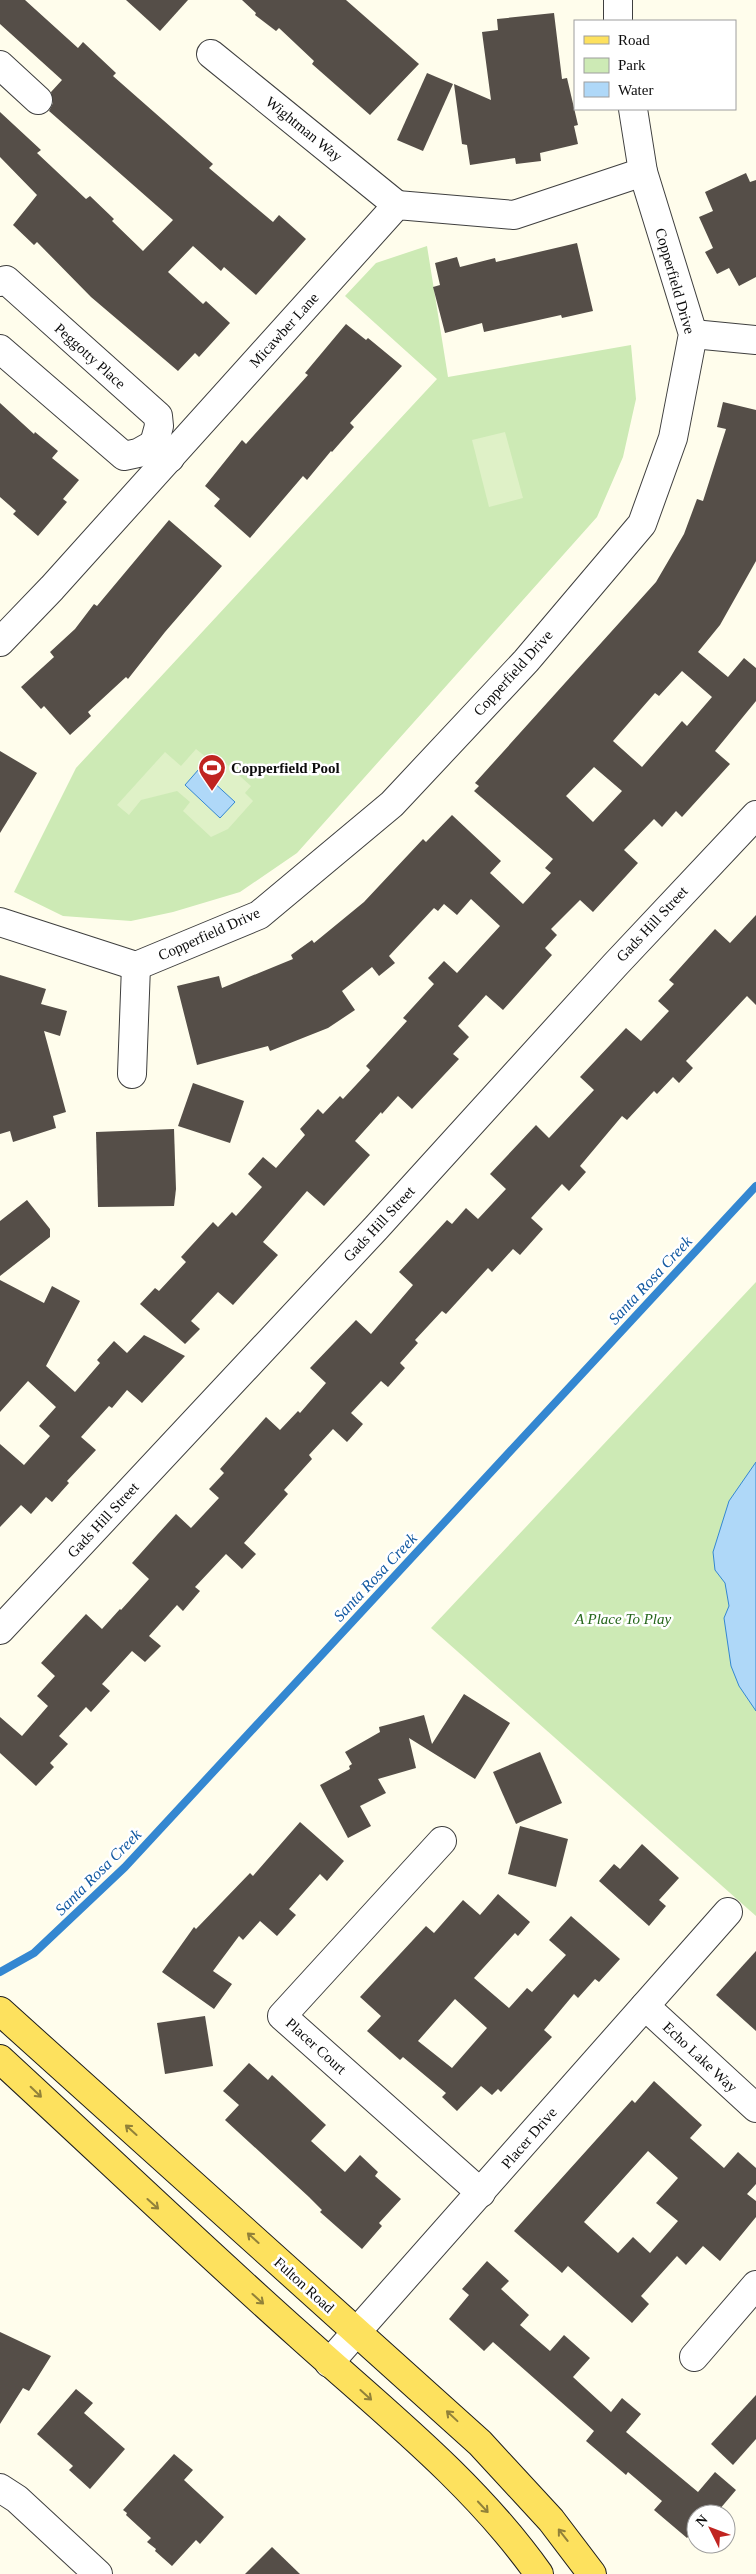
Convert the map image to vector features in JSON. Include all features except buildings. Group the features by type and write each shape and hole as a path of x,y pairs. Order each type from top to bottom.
{"main road":[{"name":"Fulton Road","path":"0,2011 452,2417 516,2480 551,2520 592,2574"},
{"path":"0,2059 137,2189 452,2475 508,2534 539,2574"}],"street":[{"path":"618,0 618,20"},
{"name":"Wightman Way","path":"211,54 397,205"},
{"path":"0,65 38,100"},
{"name":"Copperfield Drive","path":"136,966 259,915 392,804 526,661 642,524 673,438 692,334 643,172 632,110"},
{"path":"397,205 514,215 643,172"},
{"name":"Micawber Lane","path":"0,642 162,451 397,205"},
{"name":"Peggotty Place","path":"0,282 6,280 158,416 162,451"},
{"path":"692,334 756,340"},
{"path":"0,349 124,456 162,451"},
{"name":"Gads Hill Street","path":"0,1630 376,1228 614,964 756,815"},
{"path":"0,922 136,966 132,1074"},
{"name":"Placer Court","path":"442,1841 282,2016 481,2193"},
{"name":"Placer Drive","path":"329,2363 728,1912"},
{"name":"Echo Lake Way","path":"645,2006 756,2108"},
{"path":"694,2357 756,2285"},
{"path":"0,2488 17,2499 98,2574"}],"green space":[{"path":"427,246 448,377 631,345 636,399 623,457 597,517 297,853 240,892 173,912 131,921 63,916 14,892 76,768 437,379 345,296 376,263"},
{"path":"505,432 523,498 489,507 472,440"},
{"name":"Copperfield Pool","path":"196,749 206,757 213,752 251,786 245,793 253,801 228,829 211,837 183,811 190,802 177,791 141,800 129,815 117,805 165,752 181,766"},
{"name":"A Place To Play","path":"756,1282 756,1916 431,1628"}],"water":[{"path":"199,769 235,802 220,818 185,785"},
{"path":"756,1462 756,1711 739,1686 731,1666 724,1618 729,1606 725,1583 715,1570 713,1552 729,1501"}],"waterway":[{"name":"Santa Rosa Creek","path":"0,1972 34,1953 125,1867 756,1186"}],"place":[{"name":"Copperfield Pool","path":"212,792"}]}
